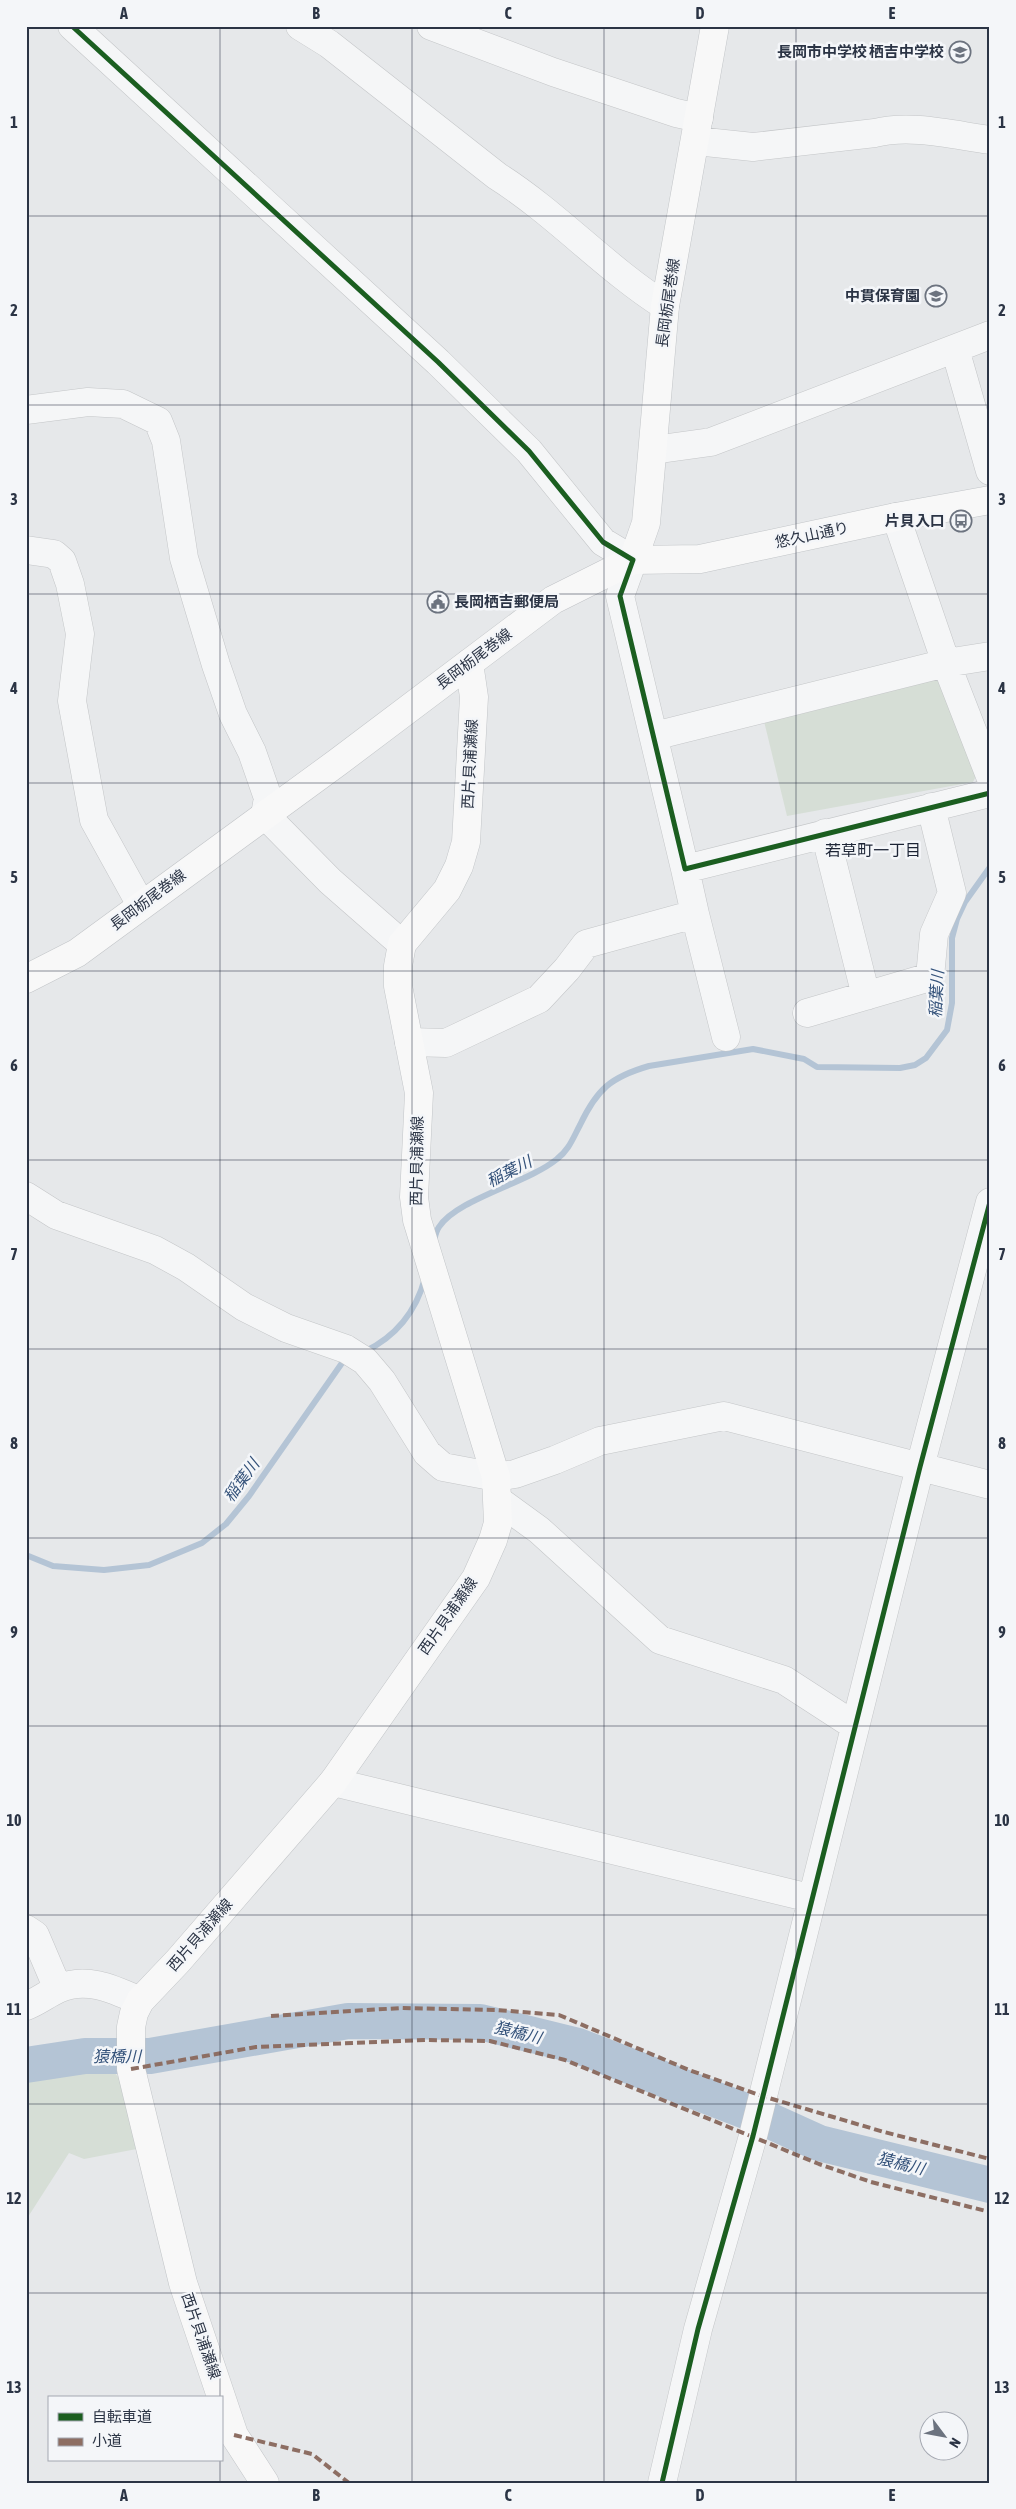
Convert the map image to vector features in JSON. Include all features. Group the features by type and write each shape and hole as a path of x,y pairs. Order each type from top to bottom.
{"main road":[{"name":"長岡栃尾巻線","path":"26,979 77,952 265,815 553,600 633,560 646,523 665,306 714,26"},
{"name":"悠久山通り","path":"633,560 700,559 990,500"},
{"name":"西片貝浦瀬線","path":"221,2396 183,2284 132,2068 130,2027 134,2012 140,2001 178,1961 333,1782 476,1578 493,1540 498,1523 497,1489 417,1220 414,1197 419,1093 398,986 398,966 402,944 448,890 459,866 466,842 474,697 469,663"},
{"name":"西片貝浦瀬線","path":"222,2399 234,2435 266,2483"}],"street":[{"path":"72,26 438,362 528,451 603,542 633,560 620,596 726,1037"},
{"path":"300,26 329,44 497,176 525,193 633,286 665,306"},
{"path":"431,26 553,72 676,113 697,130 753,147 889,130 918,130 990,140"},
{"path":"653,450 710,442 990,335"},
{"path":"955,349 990,471"},
{"path":"26,410 88,402 124,404 158,421 166,441 184,558 230,706 252,752 268,798 265,815 330,881 402,944"},
{"path":"896,518 946,663 990,776"},
{"path":"26,550 54,554 62,561 70,584 80,634 72,701 94,820 141,905"},
{"path":"654,736 946,663 990,656"},
{"path":"686,868 990,792"},
{"path":"807,1013 930,977 934,934 952,892 931,807"},
{"path":"825,833 866,996"},
{"path":"409,1042 446,1043 539,999 567,969 586,944 695,914"},
{"path":"26,1196 56,1215 156,1250 186,1267 244,1307 286,1328 346,1350 365,1361 382,1381 427,1454 443,1467 497,1489 539,1530 660,1640 784,1680 855,1726"},
{"path":"662,2483 698,2329 752,2136 810,1898 990,1202"},
{"path":"497,1489 515,1474 556,1460 600,1440 724,1416 990,1485"},
{"path":"333,1782 810,1898"},
{"path":"26,1929 35,1934 58,1989"},
{"path":"26,2006 71,1984 93,1983 140,2001"}],"shaded area":[{"path":"940,673 979,770 973,782 787,816 763,717"},
{"path":"108,2065 125,2085 142,2148 84,2159 69,2153 26,2220 26,2075"}],"waterway":[{"name":"稲葉川","path":"434,1241 439,1227 448,1217 461,1208 529,1176 557,1159 568,1148 586,1113 599,1093 615,1080 636,1070 649,1066 753,1049 804,1059 817,1067 900,1068 915,1065 926,1058 947,1030 952,1003 952,938 957,919 965,902 990,867"},
{"name":"稲葉川","path":"364,1352 385,1339 403,1322 416,1302 425,1278"},
{"name":"稲葉川","path":"26,1555 53,1566 104,1570 149,1565 202,1543 226,1524 249,1496 342,1363 348,1360"},
{"name":"猿橋川","path":"26,2065 85,2056 150,2056 348,2021 480,2022 578,2046 766,2119 819,2143 990,2185"}],"marked path":[{"path":"271,2016 401,2008 497,2010 559,2015 689,2070 762,2096 884,2132 990,2159"},
{"path":"131,2069 256,2047 425,2040 490,2041 565,2060 819,2164 871,2182 990,2212"},
{"path":"234,2435 312,2454 349,2483"}],"cycle path":[{"path":"72,26 438,362 529,451 603,542 633,560 620,596 685,869 990,793"},
{"path":"662,2483 698,2329 753,2136 920,1467 990,1202"}],"place":[{"name":"長岡市中学校 栖吉中学校","path":"960,52"},
{"name":"中貫保育園","path":"936,296"},
{"name":"片貝入口","path":"961,521"},
{"name":"長岡栖吉郵便局","path":"438,602"}],"district":[{"name":"若草町一丁目","path":"873,850"}]}
